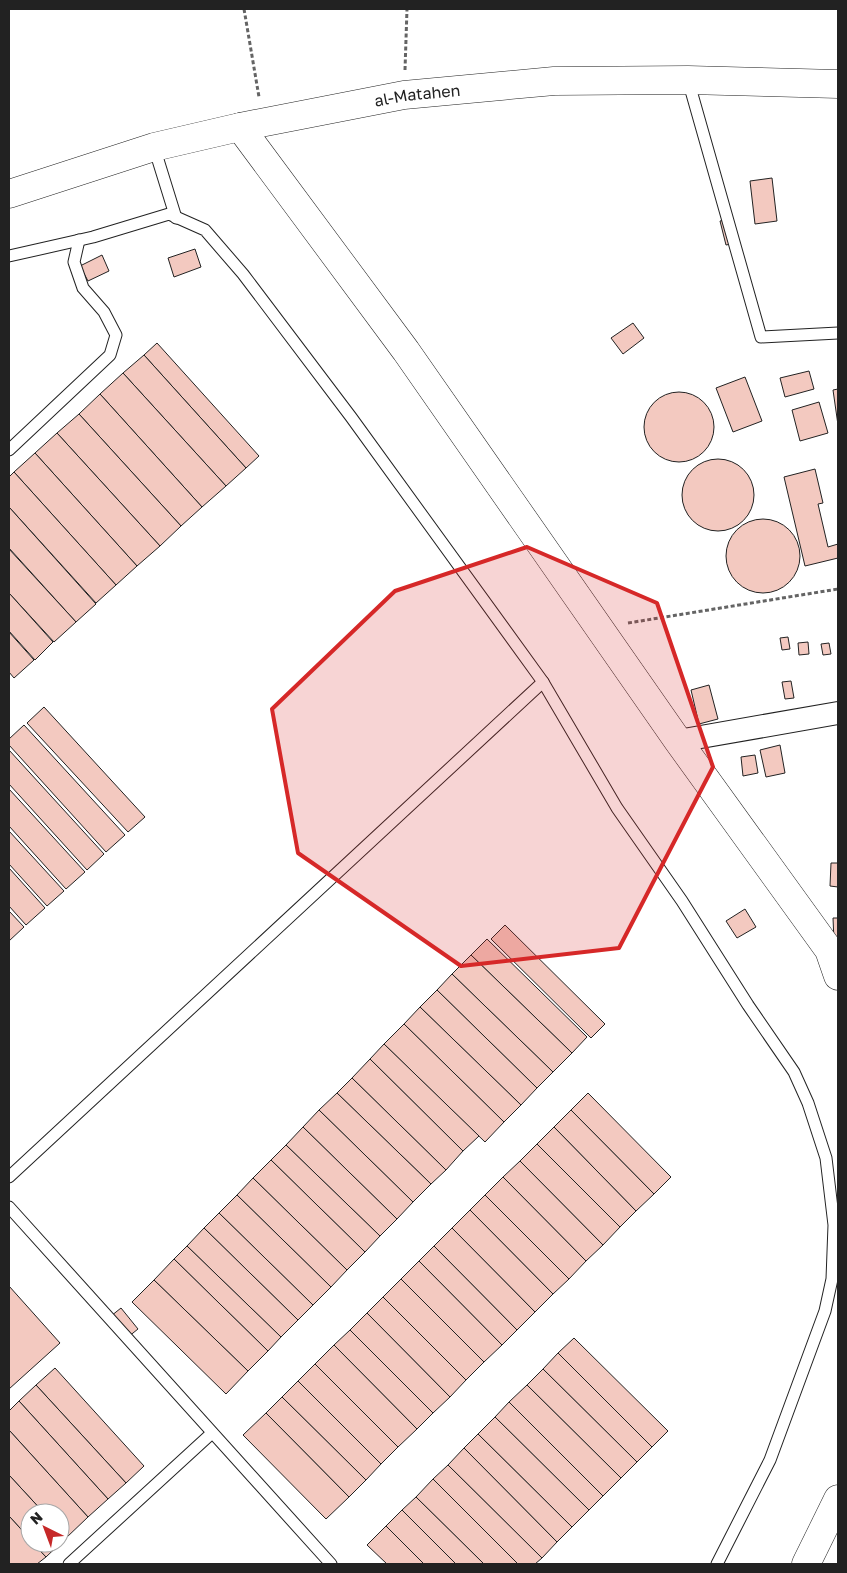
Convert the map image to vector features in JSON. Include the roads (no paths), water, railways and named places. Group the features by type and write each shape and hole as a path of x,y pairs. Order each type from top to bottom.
{"street":[{"name":"al-Matahen","path":"9,194 154,147 252,124 404,95 554,81 688,80 838,84"},
{"path":"252,124 406,351 678,741 829,950 838,976"},
{"path":"678,741 838,713"},
{"path":"806,1564 838,1499"}],"lane":[{"path":"688,80 761,338 838,333"},
{"path":"154,147 176,218"},
{"path":"9,256 79,240 169,214 205,230 243,274 351,417 543,682 617,808 682,901 748,1005 794,1072 808,1103 826,1158 834,1225 832,1279 825,1312 770,1460 717,1564"},
{"path":"9,450 110,355 116,335 104,312 83,288 74,262 79,240"},
{"path":"9,1177 543,682"},
{"path":"9,1207 331,1564"},
{"path":"69,1564 212,1433"}]}
